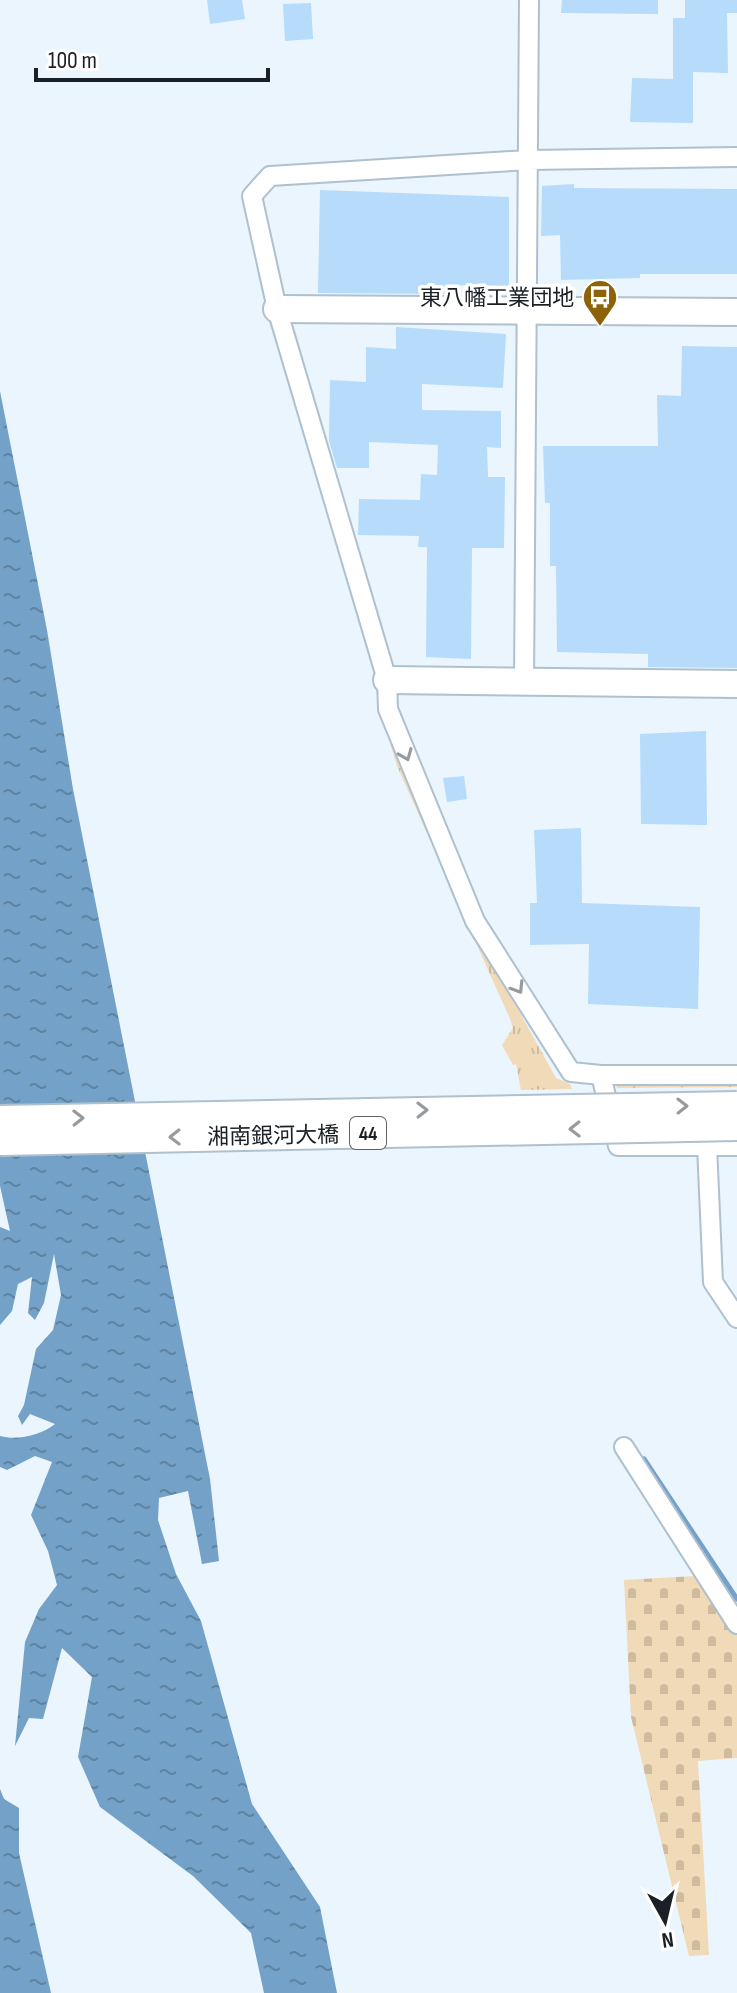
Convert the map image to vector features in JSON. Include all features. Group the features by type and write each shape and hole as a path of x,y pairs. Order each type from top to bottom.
{"main road":[{"name":"湘南銀河大橋","path":"0,1120 737,1106"},
{"name":"湘南銀河大橋","path":"0,1141 737,1126"}],"street":[{"path":"524,684 529,0"},
{"path":"737,157 528,160 270,176 252,196 277,309 387,680 388,709 475,921 571,1072 601,1075 737,1075"},
{"path":"277,309 737,312"},
{"path":"387,680 524,684 737,684"},
{"path":"601,1075 618,1146 737,1146"},
{"path":"707,1146 713,1282 737,1318"},
{"path":"624,1447 737,1624"}],"green space":[{"path":"394,742 482,944 556,1078 570,1084 572,1089 521,1090 516,1064 513,1065 502,1045 513,1028 510,1019 397,766 390,743"},
{"path":"622,1081 737,1084 737,1087 616,1088"},
{"path":"695,1576 737,1634 737,1758 698,1761 709,1955 689,1956 631,1717 624,1580"}],"water":[{"path":"0,391 47,630 73,789 210,1479 219,1561 202,1564 188,1491 159,1498 158,1520 176,1574 201,1621 252,1804 320,1907 337,1993 264,1993 251,1933 193,1876 100,1807 78,1757 92,1677 62,1648 43,1719 29,1718 15,1746 25,1642 39,1609 57,1585 48,1551 31,1515 52,1462 35,1456 7,1470 0,1467 0,1436 29,1436 55,1424 30,1414 22,1425 18,1416 24,1405 36,1349 53,1330 61,1295 54,1254 44,1303 35,1320 28,1313 32,1277 18,1284 12,1311 0,1325 0,1227 10,1231 0,1186"},
{"path":"0,1789 4,1799 19,1808 19,1853 51,1993 0,1993"}],"building":[{"path":"207,0 242,0 245,19 210,24"},
{"path":"562,0 658,0 658,14 561,13"},
{"path":"685,0 737,0 737,13 727,13 728,73 693,72 693,123 630,122 632,78 673,79 673,18 685,18"},
{"path":"311,3 313,39 285,41 283,4"},
{"path":"574,184 574,188 737,189 737,274 640,274 640,278 561,280 560,235 541,236 542,186"},
{"path":"320,190 509,197 509,286 450,285 450,294 318,293"},
{"path":"396,327 506,334 503,388 422,384 422,410 501,411 501,448 487,447 488,477 505,477 504,548 472,548 471,659 426,657 427,547 418,547 419,536 358,535 359,499 420,500 421,474 437,475 438,445 369,442 369,468 337,468 329,441 330,380 366,382 366,347 396,349"},
{"path":"682,346 737,347 737,668 648,667 648,654 557,652 556,566 550,566 550,503 545,503 543,446 658,446 657,395 681,396"},
{"path":"706,731 707,825 641,824 640,734"},
{"path":"464,776 467,799 447,802 443,778"},
{"path":"581,828 582,903 700,907 698,1009 588,1004 589,944 530,945 530,903 537,903 534,830"}],"waterway":[{"path":"644,1459 737,1599"}],"place":[{"name":"東八幡工業団地","path":"600,328"}]}
